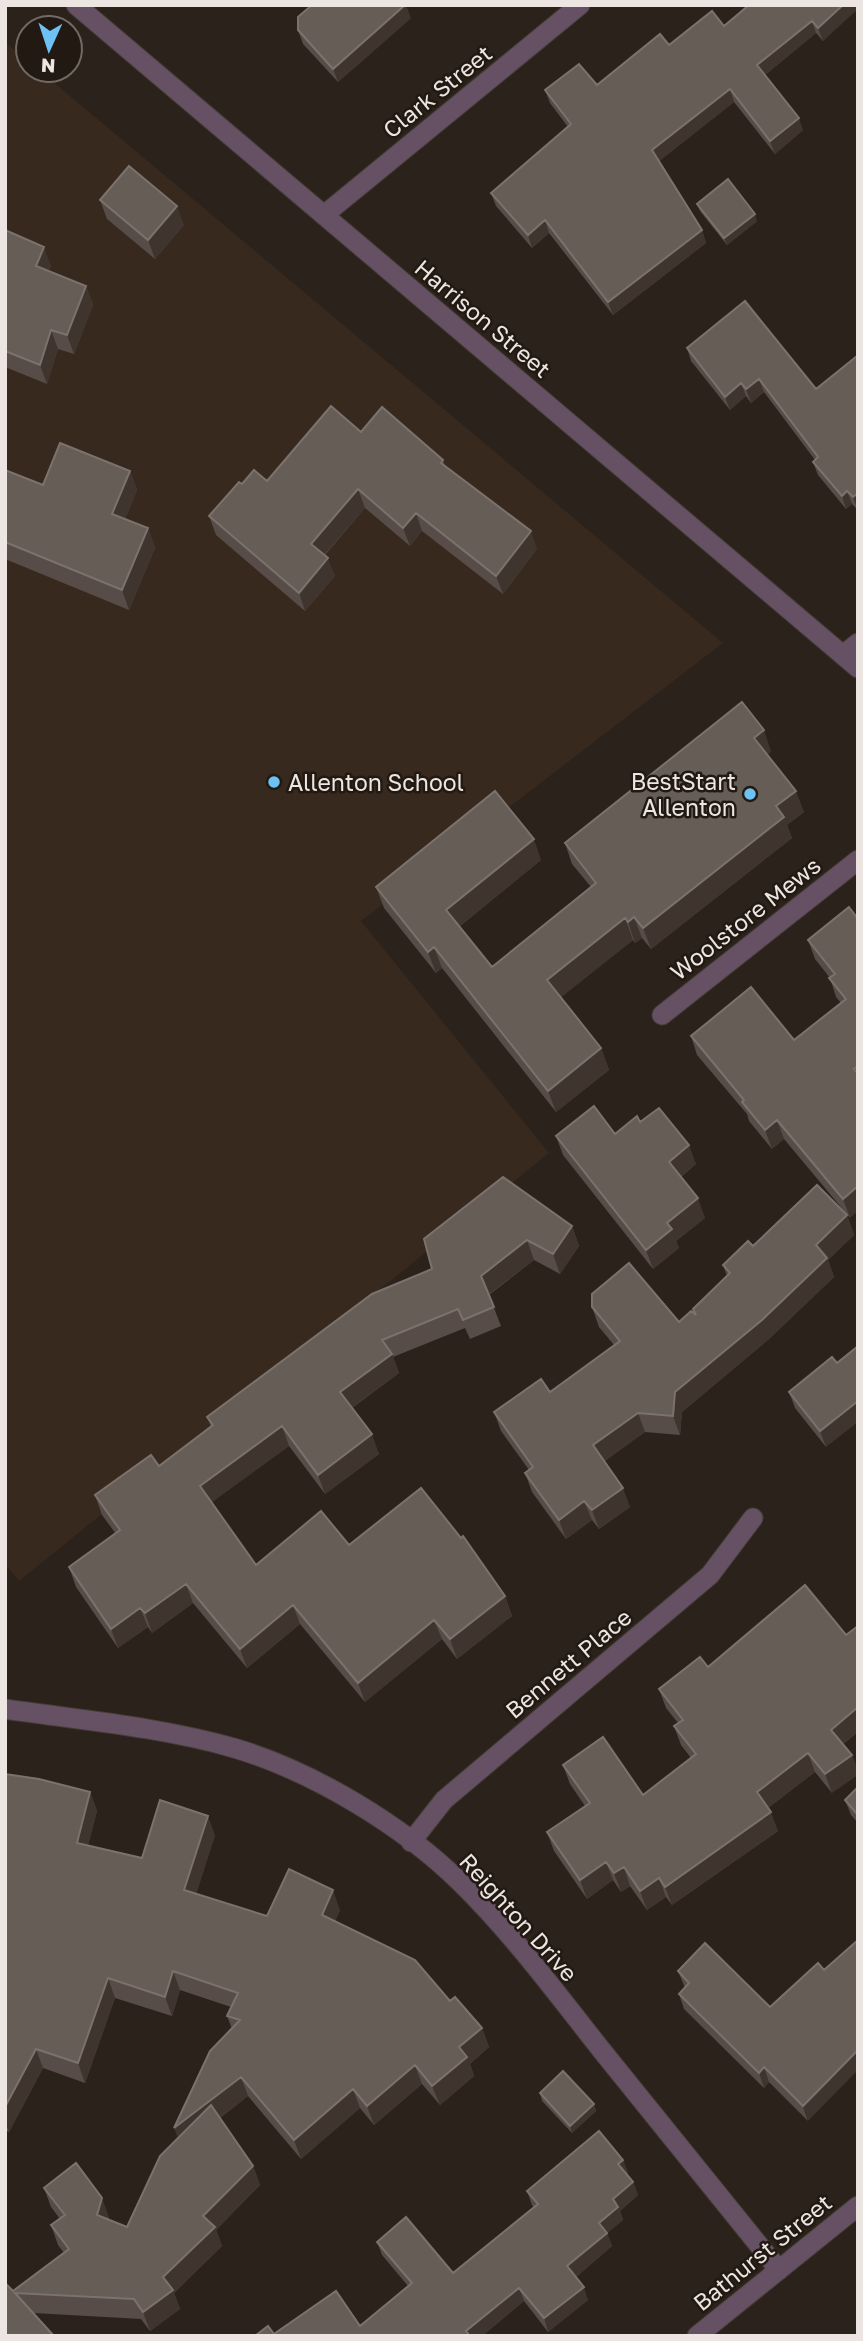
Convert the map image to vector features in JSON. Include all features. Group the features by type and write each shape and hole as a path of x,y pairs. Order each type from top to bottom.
{"street":[{"name":"Harrison Street","path":"76,5 853,655"},
{"name":"Clark Street","path":"324,215 580,5"},
{"name":"Woolstore Mews","path":"662,1015 858,860"},
{"name":"Bennett Place","path":"411,1842 444,1800 710,1575 753,1518"},
{"name":"Reighton Drive","path":"5,1709 170,1734 235,1749 295,1771 352,1801 411,1842 459,1881 509,1935 779,2270"},
{"name":"Bathurst Street","path":"697,2336 858,2206"}],"shaded area":[{"name":"Allenton School","path":"5,42 14,49 14,84 56,84 723,643 361,921 549,1153 19,1581 5,1564"}],"building":[{"path":"312,5 405,5 333,69 298,30 298,17"},
{"path":"749,5 843,5 818,28 812,21 757,65 799,118 770,141 730,89 652,150 702,230 608,302 545,220 528,235 491,193 571,124 545,90 579,64 597,85 660,34 669,45 712,11 724,26"},
{"path":"129,166 177,206 148,240 100,200"},
{"path":"728,179 755,214 724,238 697,204"},
{"path":"5,230 44,247 36,266 86,286 67,335 51,330 40,365 5,351"},
{"path":"745,301 816,389 857,356 858,493 853,497 847,491 842,496 813,462 818,457 759,379 746,389 741,383 725,397 687,348"},
{"path":"331,406 361,432 382,407 443,460 441,463 531,531 496,576 416,513 403,528 358,489 311,544 328,558 299,593 209,516 239,482 242,484 254,470 267,481"},
{"path":"60,443 130,471 112,514 148,528 122,590 5,542 5,470 43,485"},
{"path":"742,702 764,730 754,738 796,791 776,806 784,817 643,928 634,917 628,922 625,918 547,980 601,1048 548,1091 434,947 428,952 376,887 495,791 534,839 446,910 492,967 596,883 565,843"},
{"path":"849,907 858,919 858,1066 854,1069 858,1074 858,1186 843,1199 777,1120 765,1130 691,1036 751,987 794,1040 846,999 829,978 835,974 808,940"},
{"path":"594,1106 615,1134 637,1116 640,1122 659,1108 689,1145 669,1162 698,1198 667,1223 672,1229 646,1250 556,1136"},
{"path":"503,1177 572,1226 553,1254 527,1240 481,1276 494,1307 463,1320 458,1309 382,1340 392,1354 340,1392 372,1434 318,1475 282,1426 200,1486 256,1565 321,1511 349,1545 421,1488 461,1538 463,1536 505,1596 450,1639 434,1620 358,1683 293,1605 240,1649 186,1584 145,1613 140,1608 111,1629 69,1567 120,1530 95,1495 151,1455 159,1466 213,1425 207,1417 372,1294 432,1269 424,1239"},
{"path":"817,1185 847,1215 816,1245 827,1258 762,1320 675,1392 673,1416 638,1413 593,1445 623,1488 592,1510 584,1501 559,1520 525,1473 533,1467 494,1412 541,1379 550,1392 620,1341 592,1307 592,1294 629,1263 679,1322 691,1311 696,1315 693,1309 730,1273 723,1265 748,1241 753,1246"},
{"path":"858,1346 858,1401 820,1431 789,1392 832,1357 837,1363"},
{"path":"805,1585 846,1635 858,1626 858,1707 831,1730 852,1755 825,1774 808,1753 757,1792 771,1812 665,1887 659,1878 640,1891 624,1867 614,1873 606,1862 580,1880 547,1832 590,1803 563,1765 603,1737 643,1795 696,1754 674,1726 683,1720 659,1689 700,1657 708,1667"},
{"path":"5,1774 39,1779 90,1792 77,1843 142,1858 160,1800 208,1816 184,1890 267,1916 289,1869 333,1890 322,1915 415,1960 450,2001 455,1997 482,2028 459,2047 467,2057 432,2086 415,2065 367,2106 353,2089 294,2140 241,2077 174,2128 210,2051 240,2020 227,2016 238,1993 173,1971 165,1997 108,1978 78,2063 36,2049 5,2107"},
{"path":"858,1787 858,1815 845,1800"},
{"path":"858,1940 858,2050 803,2106 764,2067 759,2073 679,1994 689,1983 678,1971 705,1943 770,2007 818,1963 824,1970"},
{"path":"563,2071 594,2104 570,2126 540,2093"},
{"path":"211,2105 253,2166 203,2216 215,2227 163,2277 173,2290 143,2312 134,2299 15,2293 54,2336 5,2336 5,2283 13,2291 69,2249 51,2225 65,2215 44,2188 76,2163 102,2198 97,2215 127,2227 160,2156"},
{"path":"599,2131 623,2160 618,2164 633,2182 613,2199 618,2207 599,2223 607,2233 567,2266 584,2287 544,2318 519,2288 466,2331 470,2336 255,2336 268,2326 274,2334 336,2291 360,2326 412,2283 377,2242 406,2217 453,2273 538,2204 527,2191"}],"place":[{"name":"Allenton School","path":"274,782"},
{"name":"BestStart Allenton","path":"750,794"}]}
